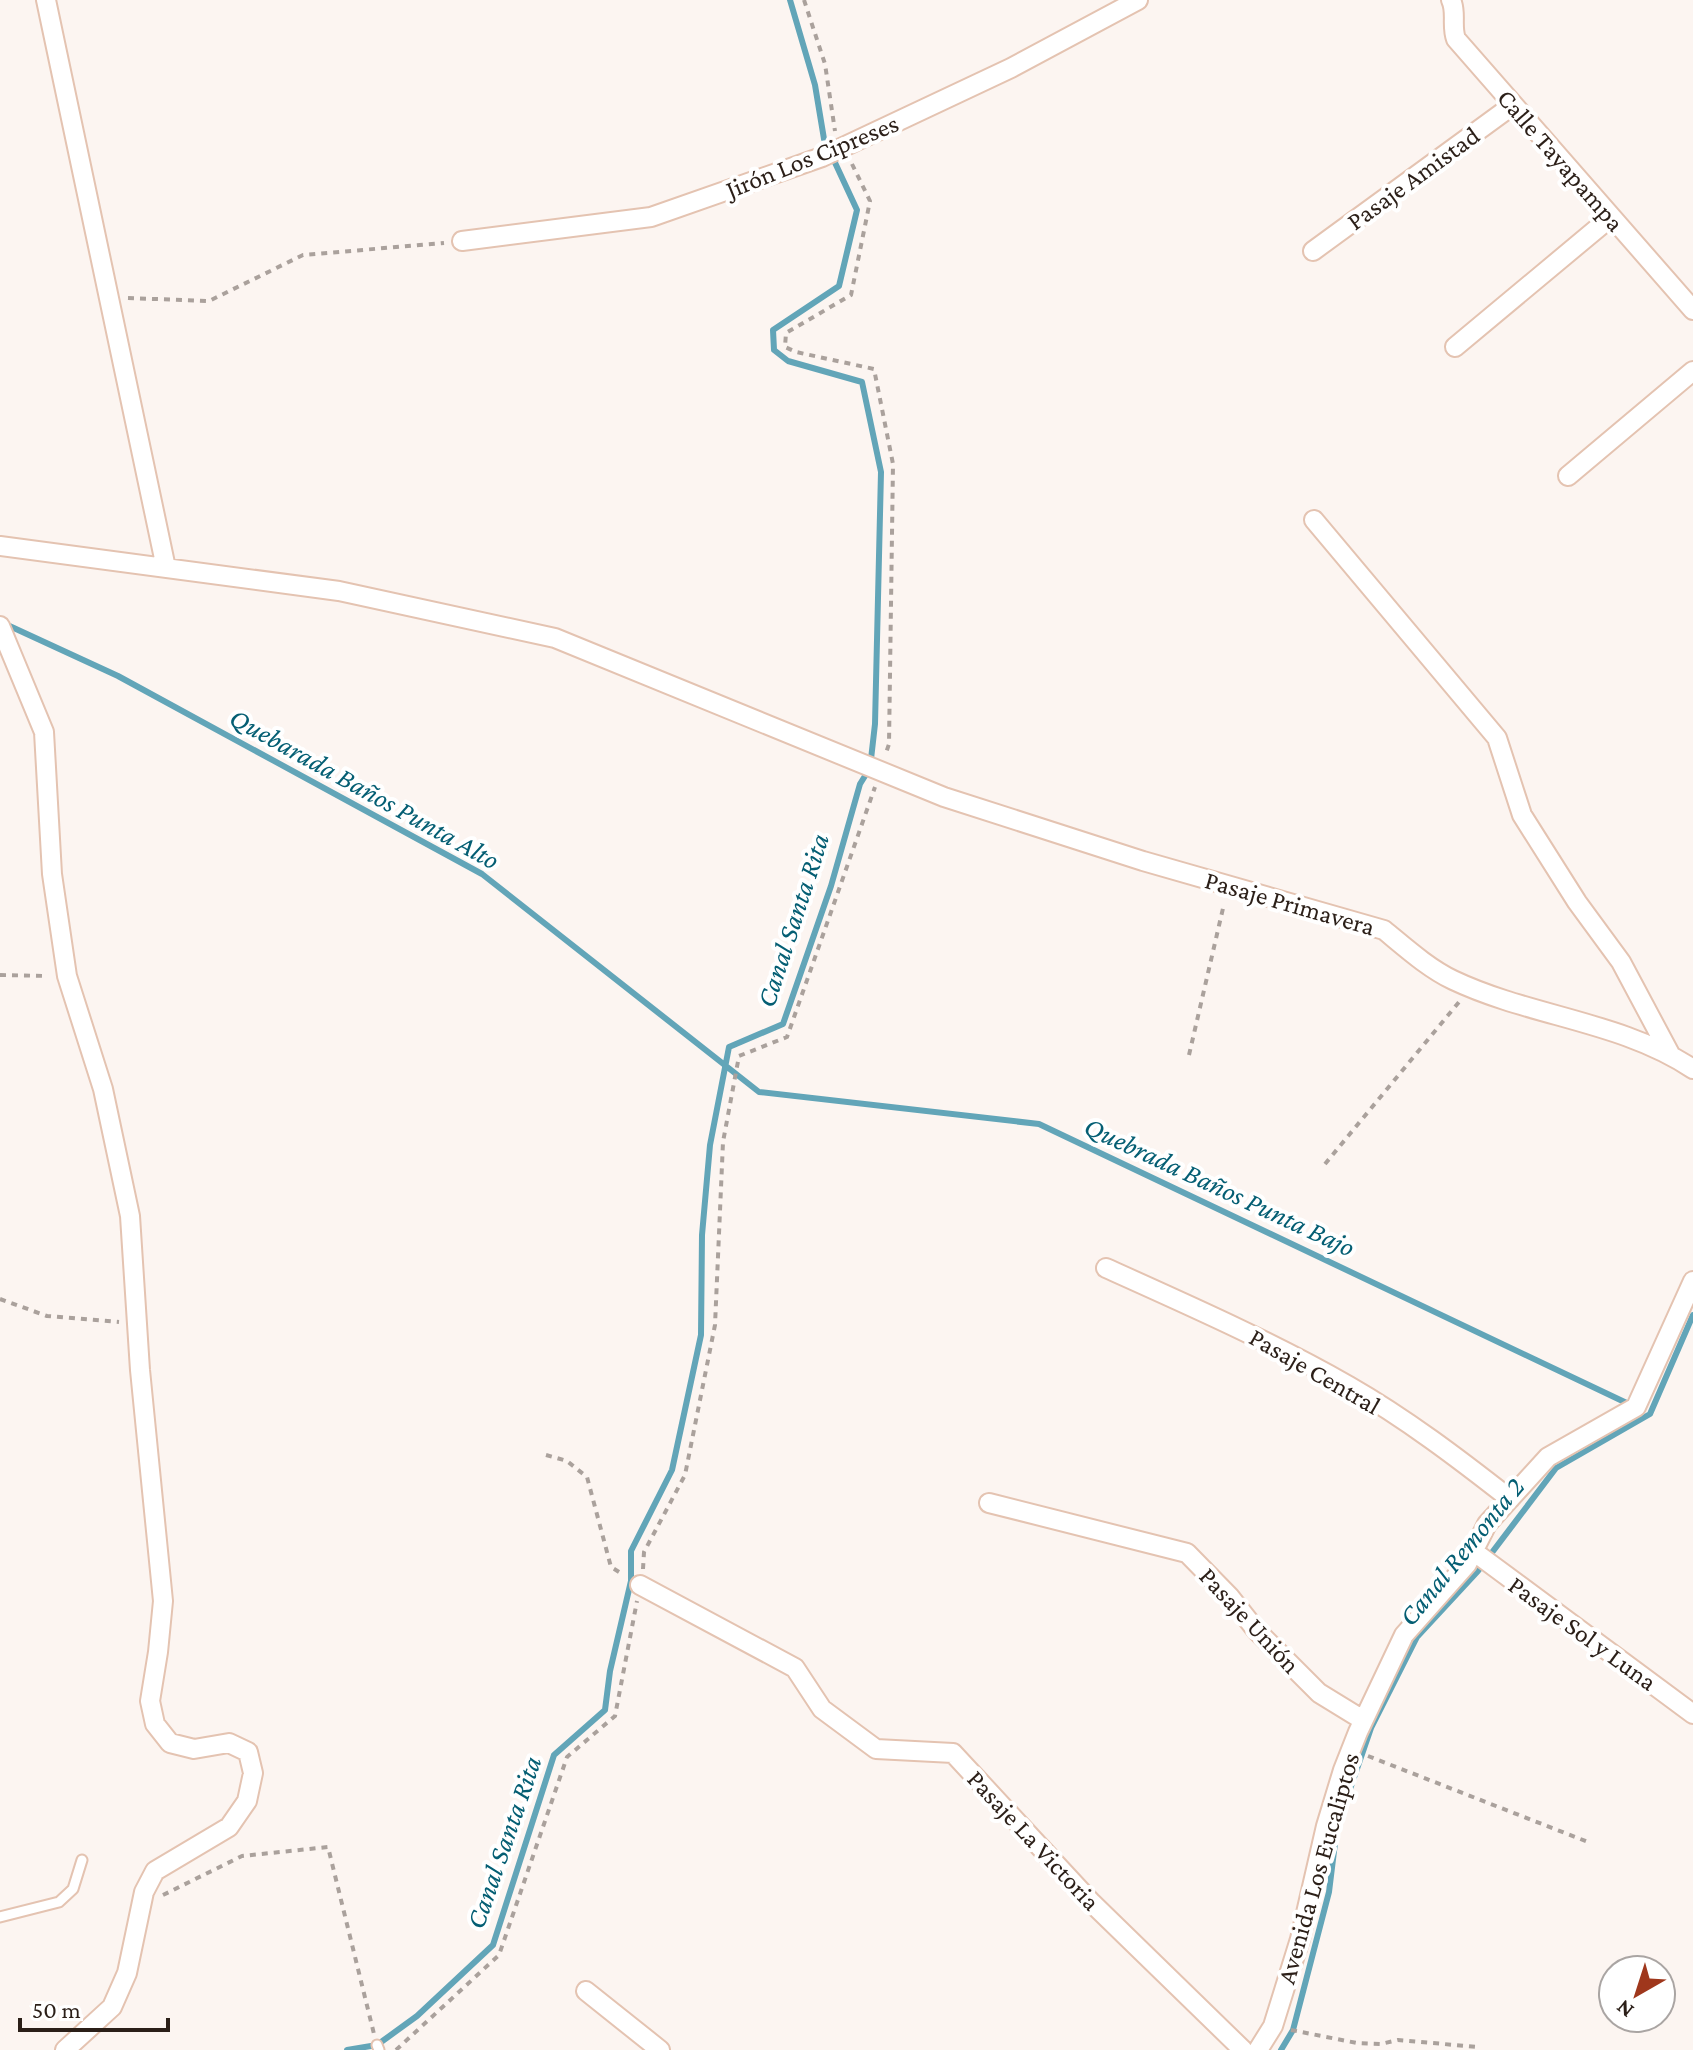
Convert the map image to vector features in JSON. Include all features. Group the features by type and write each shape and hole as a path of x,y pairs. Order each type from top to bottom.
{"street":[{"path":"46,0 166,568"},
{"name":"Jirón Los Cipreses","path":"462,241 651,217 822,157 1011,68 1138,0"},
{"name":"Calle Tayapampa","path":"1451,0 1454,5 1452,28 1456,39 1693,310"},
{"name":"Pasaje Amistad","path":"1313,251 1513,105"},
{"path":"1455,347 1611,217"},
{"path":"1568,476 1693,371"},
{"path":"1314,520 1497,738 1522,815 1577,902 1621,962 1670,1054"},
{"name":"Pasaje Primavera","path":"0,546 339,591 555,638 944,797 1229,886 1384,930 1437,970 1470,988 1647,1043 1693,1069"},
{"path":"0,626 44,732 52,874 67,976 103,1089 130,1216 163,1601 150,1701 155,1724 170,1743 194,1749 229,1743 248,1752 253,1773 247,1801 229,1827 155,1871 144,1892 127,1973 112,2007 65,2050"},
{"name":"Pasaje Central","path":"1106,1268 1229,1322 1351,1387 1465,1464 1510,1499"},
{"name":"Avenida Los Eucaliptos","path":"1258,2050 1273,2026 1300,1939 1326,1826 1351,1749 1404,1635 1467,1564 1487,1524 1548,1457 1636,1407 1693,1281"},
{"name":"Pasaje Unión","path":"989,1503 1187,1553 1230,1597 1256,1630 1319,1693 1363,1720"},
{"name":"Pasaje Sol y Luna","path":"1473,1551 1693,1714"},
{"name":"Pasaje La Victoria","path":"640,1585 795,1668 822,1709 876,1749 953,1753 1092,1903 1243,2050"},
{"path":"586,1991 660,2050"}],"lane":[{"path":"0,1917 59,1902 73,1889 82,1860"}],"path":[{"path":"396,2050 499,1955 567,1757 615,1716 644,1552 685,1475 715,1325 723,1142 739,1056 787,1037 875,770 889,744 893,464 874,369 785,347 786,333 851,295 870,201 834,130 825,64 804,0"},
{"path":"109,297 209,301 303,255 462,241"},
{"path":"1189,1055 1229,886"},
{"path":"0,975 67,976"},
{"path":"1325,1164 1470,988"},
{"path":"0,1299 47,1316 137,1324"},
{"path":"546,1455 567,1461 587,1477 611,1567 640,1585"},
{"path":"1351,1749 1588,1842"},
{"path":"143,1905 242,1856 328,1847 378,2048"},
{"path":"1273,2026 1357,2043 1381,2044 1398,2040 1478,2047"}],"waterway":[{"name":"Canal Santa Rita","path":"347,2050 377,2045 417,2016 493,1945 554,1755 605,1710 610,1671 631,1581 631,1551 672,1470 701,1335 702,1235 710,1145 729,1047 783,1024 831,886 860,784 870,768 875,724 881,472 862,382 788,361 774,350 773,330 839,286 857,210 824,139 815,85 790,0"},
{"name":"Quebrada Baños Punta Bajo","path":"3,623 118,676 482,874 759,1092 1039,1124 1633,1406"},
{"name":"Canal Remonta 2","path":"1281,2050 1293,2030 1329,1892 1337,1827 1371,1728 1417,1637 1478,1571 1556,1468 1650,1414 1693,1315"}],"water label":[{"name":"Quebarada Baños Punta Alto","path":"365,788"}]}
